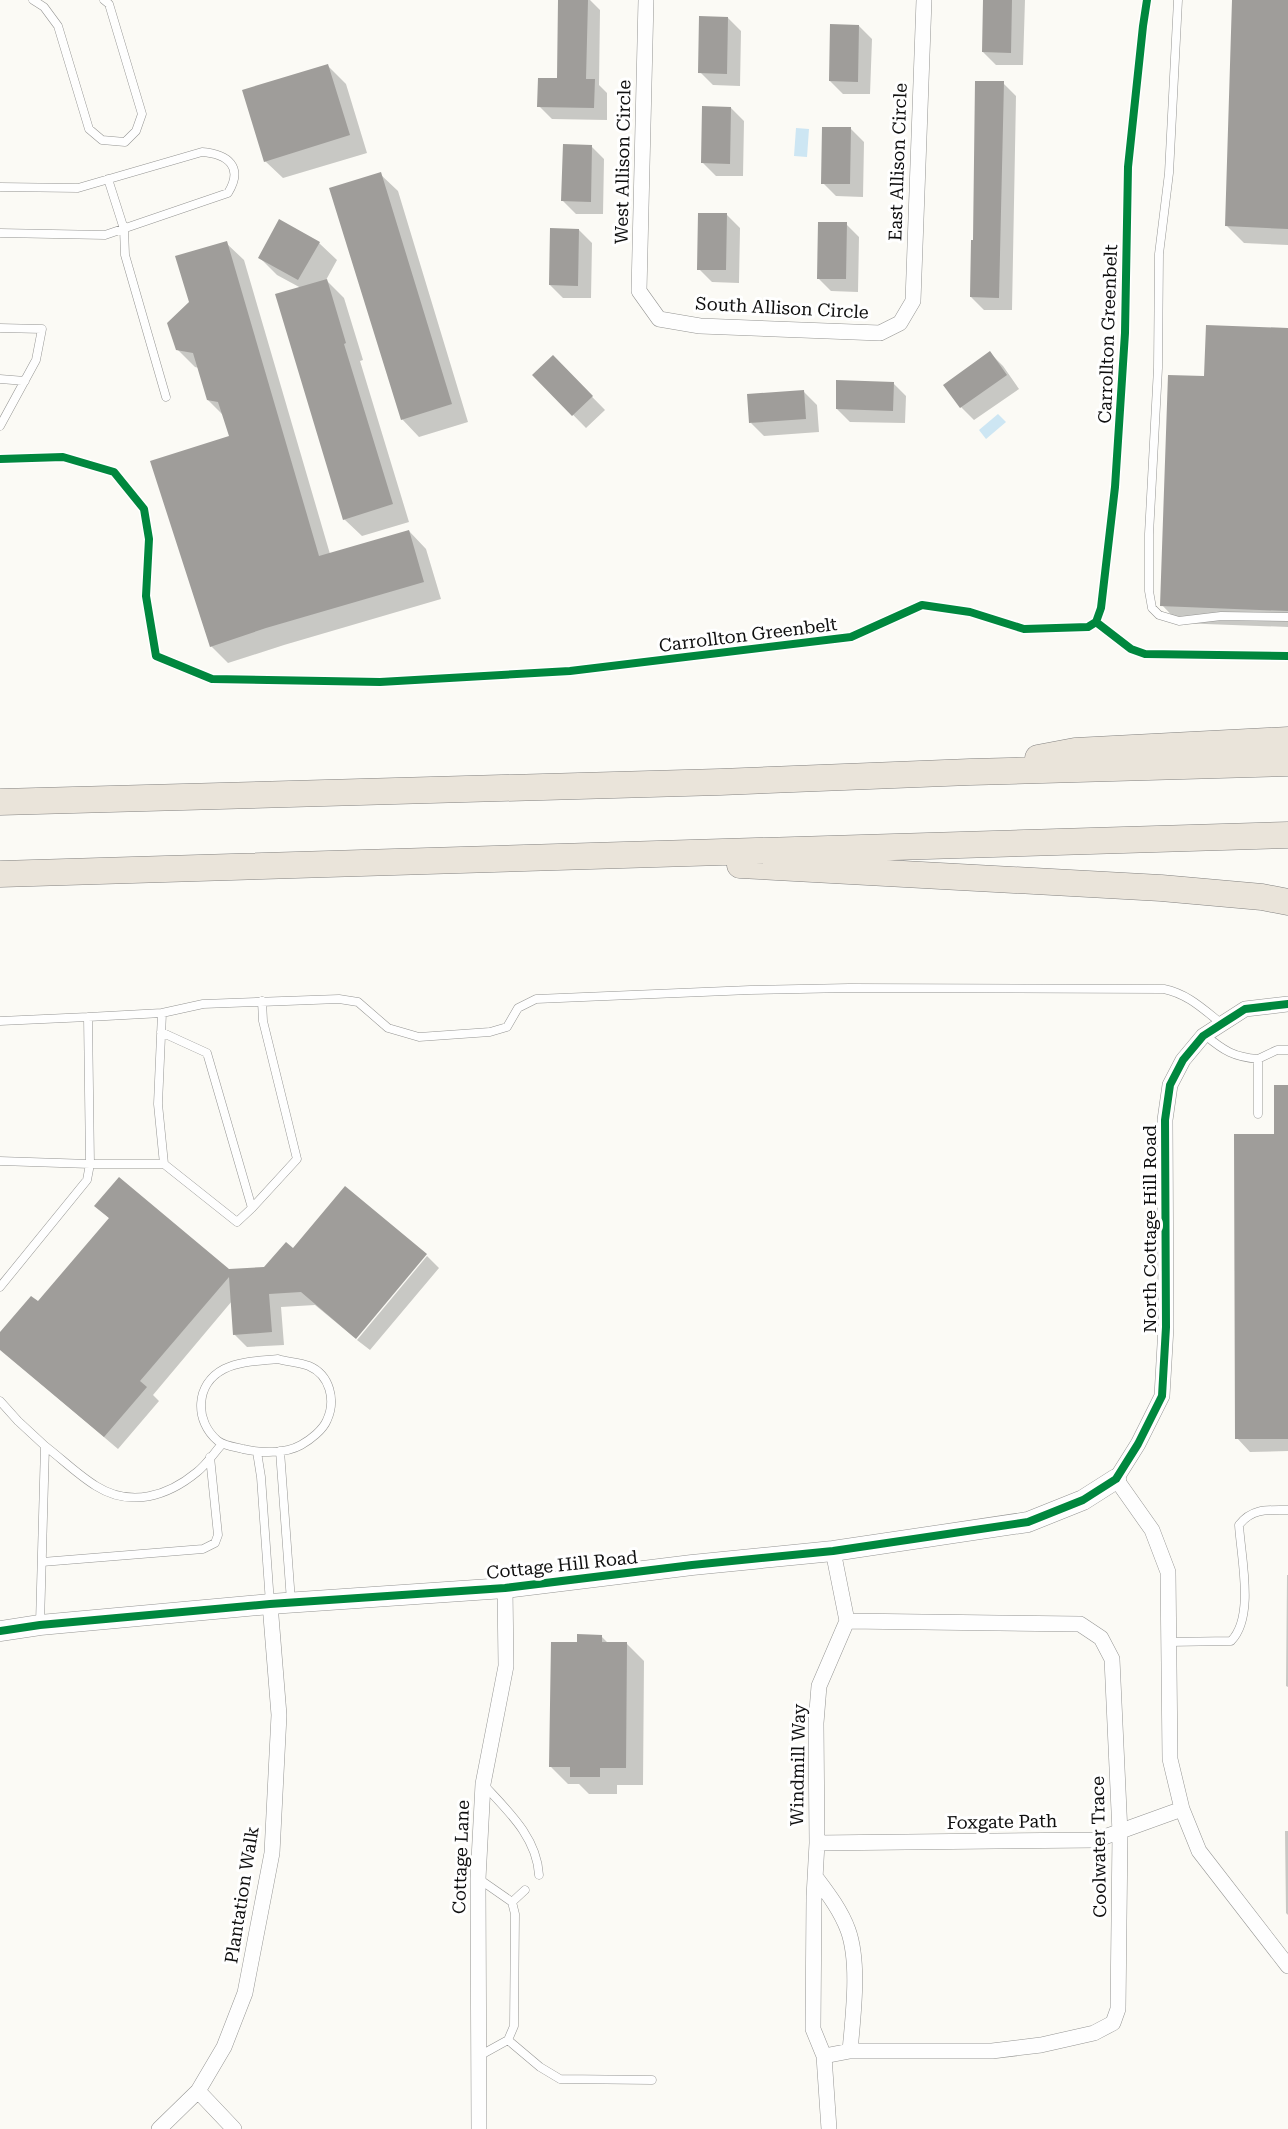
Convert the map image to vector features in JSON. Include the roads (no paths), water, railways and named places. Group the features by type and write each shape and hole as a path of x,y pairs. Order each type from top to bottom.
{"highway":[{"path":"970,772 1075,751 1288,740"},
{"path":"0,802 720,782 1288,763"},
{"path":"0,874 1288,835"},
{"path":"627,854 820,871 966,876 1161,888 1262,897 1288,902"}],"street":[{"name":"West Allison Circle","path":"646,0 639,291 659,319"},
{"name":"East Allison Circle","path":"900,323 913,301 924,0"},
{"name":"South Allison Circle","path":"659,319 700,326 880,333 900,323"},
{"name":"North Cottage Hill Road","path":"1116,1479 1138,1444 1162,1396 1166,1327 1165,1120 1170,1085 1183,1060 1205,1035 1245,1009 1288,1004"},
{"name":"Cottage Hill Road","path":"0,1631 40,1625 270,1604 505,1588 692,1565 833,1551 1028,1522 1083,1500 1116,1479"},
{"path":"1116,1479 1152,1530 1168,1572 1170,1760 1182,1809 1199,1851 1288,1966"},
{"path":"833,1551 847,1621"},
{"name":"Cottage Lane","path":"479,2129 478,1879 483,1784 506,1666 505,1588"},
{"name":"Plantation Walk","path":"159,2129 198,2091 224,2047 245,1993 272,1853 279,1715 270,1604"},
{"name":"Coolwater Trace","path":"824,2056 850,2050 992,2051 1041,2045 1094,2033 1113,2023 1118,2009 1120,1833 1112,1659 1101,1638 1080,1624 847,1621"},
{"name":"Windmill Way","path":"829,2129 824,2056 813,2029 814,1897 817,1843 816,1723 819,1686 847,1621"},
{"name":"Foxgate Path","path":"817,1843 1096,1840 1182,1809"},
{"path":"816,1879 843,1916 854,1950 854,2005 850,2050"},
{"path":"198,2091 234,2129"}],"lane":[{"path":"33,0 44,7 58,26 89,129 102,140 125,142 136,131 142,114 109,4 104,0"},
{"path":"1178,0 1169,173 1159,254 1158,368 1149,534 1152,608 1159,615 1179,621 1221,616 1288,617"},
{"path":"0,187 78,188 202,152 216,153 230,161 235,170 228,193 105,235 0,233"},
{"path":"108,179 124,228 124,255 166,397"},
{"path":"0,328 42,329 36,360 0,426"},
{"path":"0,379 24,381"},
{"path":"0,1021 162,1013 203,1004 262,1000 339,999 358,1002 387,1028 419,1037 490,1032 507,1027 518,1008 536,999 837,988 1164,989 1190,998 1222,1024"},
{"path":"0,1161 164,1164 237,1222 297,1159 263,1021 262,1000"},
{"path":"162,1013 158,1104 164,1164"},
{"path":"0,1287 87,1180 90,1164 88,1017"},
{"path":"161,1032 207,1053 252,1208"},
{"path":"1205,1035 1223,1051 1242,1057 1258,1059 1277,1050 1288,1050"},
{"path":"1258,1059 1258,1114"},
{"path":"278,1359 308,1366 319,1372 326,1380 331,1394 331,1408 327,1422 314,1436 299,1446 280,1451 256,1452 222,1444 208,1433 200,1406 209,1381 223,1370 238,1364 278,1359"},
{"path":"0,1401 4,1410 96,1486 112,1494 132,1498 153,1497 177,1486 199,1470 222,1444"},
{"path":"40,1625 45,1446"},
{"path":"280,1451 291,1603"},
{"path":"256,1452 261,1477 270,1604"},
{"path":"42,1562 203,1549 214,1543 218,1535 210,1457"},
{"path":"1168,1642 1231,1641 1239,1633 1244,1618 1245,1600 1239,1525 1245,1517 1261,1510 1288,1510"},
{"path":"483,1784 522,1825 539,1864 539,1875"},
{"path":"478,1879 512,1902 515,1914 514,2026 508,2040 479,2056"},
{"path":"512,1902 525,1890"},
{"path":"508,2040 540,2067 560,2079 652,2080"}],"water":[{"path":"796,128 809,129 807,157 794,156"},
{"path":"998,414 1006,422 986,439 979,430"}]}
